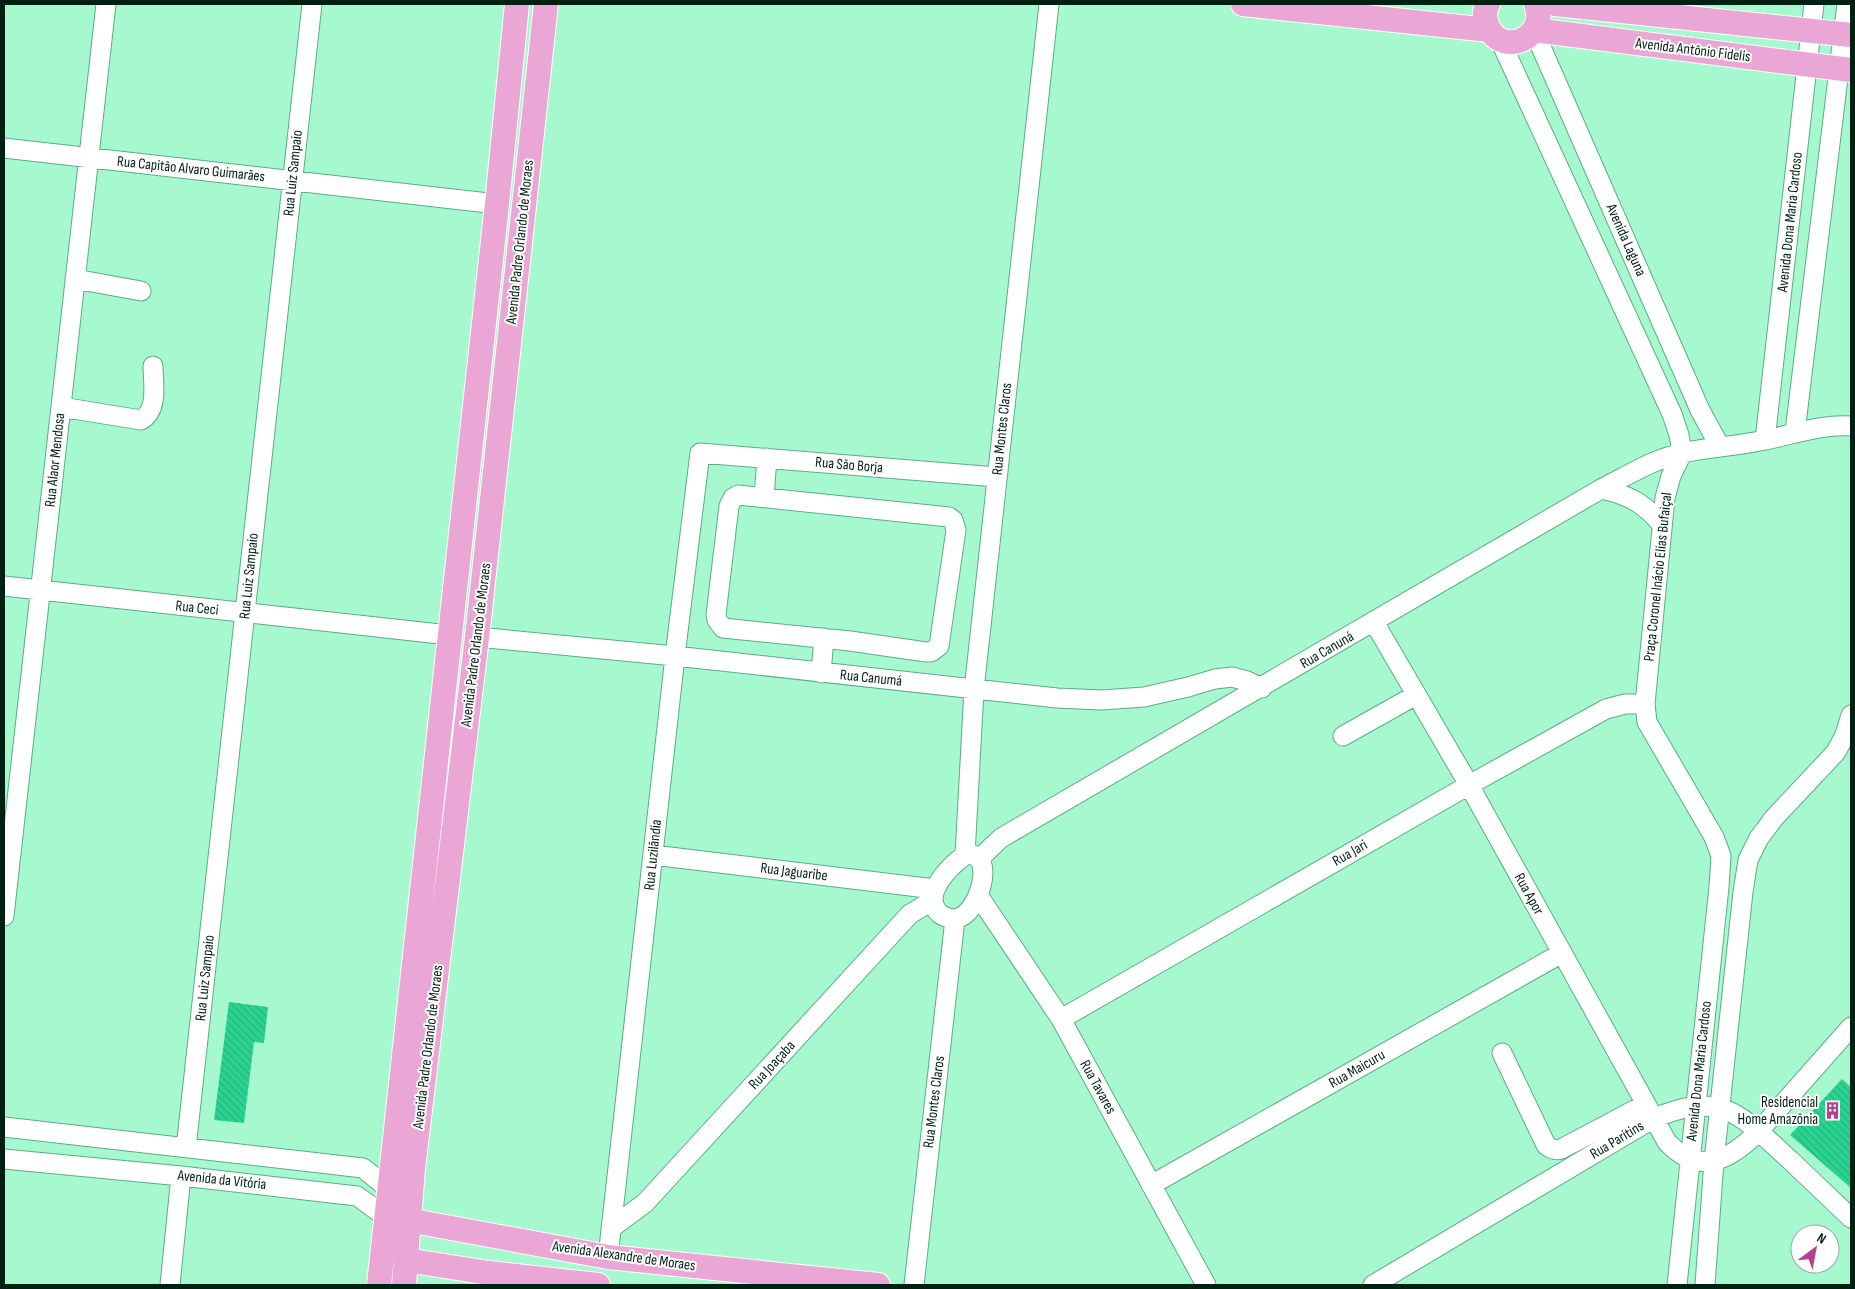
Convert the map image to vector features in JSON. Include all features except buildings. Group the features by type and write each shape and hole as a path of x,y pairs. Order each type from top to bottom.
{"main road":[{"name":"Avenida Padre Orlando de Moraes","path":"389,1189 497,204 517,4"},
{"name":"Avenida Padre Orlando de Moraes","path":"379,1285 413,1168 477,637 546,4"},
{"path":"1243,4 1495,35 1509,42 1527,38 1534,31 1539,17 1536,4"},
{"path":"1488,4 1485,15 1495,35"},
{"name":"Avenida Antônio Fidelis","path":"1556,4 1847,35"},
{"name":"Avenida Antônio Fidelis","path":"1534,31 1845,69"},
{"path":"389,1189 397,1218"},
{"name":"Avenida Alexandre de Moraes","path":"397,1218 608,1256 878,1285"},
{"name":"Avenida da Vitória","path":"397,1218 406,1260"},
{"path":"404,1285 406,1260 492,1279 598,1285"}],"street":[{"name":"Rua Alaor Mendosa","path":"4,916 106,4"},
{"name":"Rua Luiz Sampaio","path":"186,1148 312,4"},
{"name":"Rua Montes Claros","path":"972,857 974,690 1049,4"},
{"name":"Avenida Dona Maria Cardoso","path":"1765,440 1814,4"},
{"name":"Avenida Dona Maria Cardoso","path":"1796,432 1845,69 1847,4"},
{"name":"Avenida Laguna","path":"1534,31 1700,410 1720,447"},
{"name":"Avenida Laguna","path":"1495,35 1672,414 1679,435 1682,453"},
{"name":"Rua Capitão Alvaro Guimarães","path":"4,148 497,204"},
{"path":"75,279 141,291"},
{"path":"61,407 141,420 148,415 152,406 153,366"},
{"path":"1682,453 1765,440 1819,426 1851,426"},
{"name":"Rua São Borja","path":"700,453 997,477"},
{"name":"Rua Luzilândia","path":"608,1256 700,453"},
{"name":"Rua Canuná","path":"972,857 1001,838 1602,489 1649,464 1682,453"},
{"name":"Praça Coronel Inácio Elias Bufaiçal","path":"1682,453 1671,476 1665,498 1645,704 1648,722 1714,837 1721,856"},
{"path":"764,497 768,458"},
{"path":"1602,489 1633,498 1653,514 1662,526"},
{"path":"738,496 764,497 944,515 953,520 955,525 940,641 935,649 926,652 824,638 728,630 719,625 717,620 730,502 738,496"},
{"name":"Rua Ceci","path":"4,586 449,635"},
{"name":"Rua Apor","path":"1374,622 1469,785 1667,1142 1677,1153 1690,1159"},
{"name":"Rua Canumá","path":"477,637 676,656 1057,698 1102,700 1144,697 1232,677 1248,681 1262,688"},
{"path":"821,673 824,638"},
{"path":"1343,736 1416,695"},
{"name":"Rua Jari","path":"1061,1020 1469,785 1606,709 1625,704 1645,704"},
{"name":"Avenida Dona Maria Cardoso","path":"1705,1285 1714,1161 1748,860 1759,838 1774,818 1836,752 1845,735 1851,715"},
{"name":"Rua Jaguaribe","path":"653,855 933,895"},
{"name":"Avenida Dona Maria Cardoso","path":"1677,1285 1721,856"},
{"path":"972,857 983,866 974,907 967,915 955,919 942,915 933,907 933,895 950,869 972,857"},
{"name":"Rua Joaçaba","path":"611,1228 645,1203 910,914 933,895"},
{"name":"Rua Tavares","path":"978,895 1061,1020 1206,1285"},
{"name":"Rua Montes Claros","path":"914,1285 955,919"},
{"name":"Rua Maicuru","path":"1152,1185 1562,953"},
{"path":"1690,1159 1714,1161 1729,1156 1746,1144 1851,1027"},
{"path":"1502,1053 1546,1145 1550,1149 1561,1150 1650,1111"},
{"name":"Rua Paritins","path":"1374,1285 1650,1111 1695,1106 1721,1108 1735,1114 1759,1131 1851,1218"},
{"name":"Avenida da Vitória","path":"4,1127 363,1168 389,1189"},
{"name":"Avenida da Vitória","path":"4,1159 181,1176 357,1196 397,1218"},
{"path":"170,1285 181,1176"}],"place":[{"name":"Residencial Home Amazônia","path":"1832,1111"}]}
